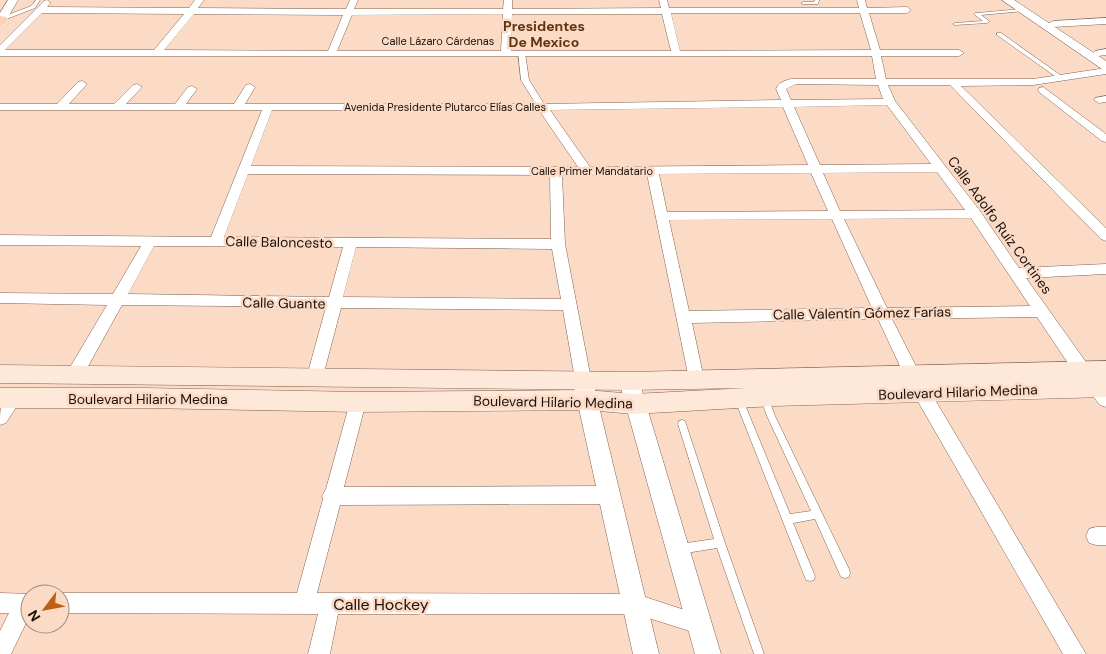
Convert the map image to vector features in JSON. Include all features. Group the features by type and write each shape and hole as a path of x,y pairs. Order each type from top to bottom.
{"main road":[{"name":"Boulevard Hilario Medina","path":"0,374 315,376 584,390 634,404 764,397 917,383"},
{"name":"Boulevard Hilario Medina","path":"7,398 144,398 358,402 584,390 629,381 696,379 917,383 1099,383"}],"street":[{"path":"1,20 13,0"},
{"path":"0,51 51,0"},
{"path":"156,54 200,0"},
{"path":"331,54 354,0"},
{"path":"506,53 508,0"},
{"path":"663,0 676,54"},
{"path":"764,0 769,10"},
{"name":"Calle Adolfo Ruíz Cortines","path":"861,0 876,53 881,81 890,102 975,214 1042,311 1099,383"},
{"path":"1007,0 1053,24 1103,54"},
{"path":"1019,5 1106,66"},
{"path":"40,10 348,12 907,10"},
{"path":"1053,24 1106,21"},
{"name":"Calle Lázaro Cárdenas","path":"0,51 156,54 959,53"},
{"path":"521,53 525,80 588,171"},
{"path":"1075,654 917,383 881,312 814,169 782,90 784,85 792,82 1009,83 1106,72"},
{"path":"952,82 1106,236"},
{"path":"60,107 82,84"},
{"path":"117,107 137,87"},
{"path":"237,108 250,87"},
{"path":"177,108 192,88"},
{"path":"1043,90 1106,139"},
{"name":"Avenida Presidente Plutarco Elías Calles","path":"0,107 542,107 890,102"},
{"path":"216,241 268,108"},
{"name":"Calle Primer Mandatario","path":"243,170 588,171 940,168"},
{"path":"652,170 696,379"},
{"path":"556,171 558,244 568,305 584,390 636,604 646,654"},
{"path":"661,216 975,214"},
{"name":"Calle Baloncesto","path":"0,240 558,244"},
{"path":"75,374 151,240"},
{"path":"315,376 333,303 351,242"},
{"path":"1017,273 1106,269"},
{"name":"Calle Guante","path":"0,298 568,305"},
{"name":"Calle Valentín Gómez Farías","path":"683,317 881,312 1042,311"},
{"path":"629,381 634,404 708,654"},
{"path":"0,418 7,398"},
{"path":"304,604 331,496 358,402"},
{"path":"331,496 610,496"},
{"path":"0,603 20,603"},
{"name":"Calle Hockey","path":"70,603 636,604 699,624"},
{"path":"319,654 330,604"},
{"path":"0,654 20,618"}],"lane":[{"path":"1,20 33,8 38,0"},
{"path":"802,3 816,3 817,0"},
{"path":"955,24 987,22 977,14 1019,5"},
{"path":"1000,34 1061,78"},
{"path":"764,397 771,416 845,572"},
{"path":"738,398 810,576"},
{"path":"682,424 720,543 759,654"},
{"path":"787,519 817,514"},
{"path":"677,549 720,543"}],"district":[{"name":"Presidentes De Mexico","path":"544,34"}]}
